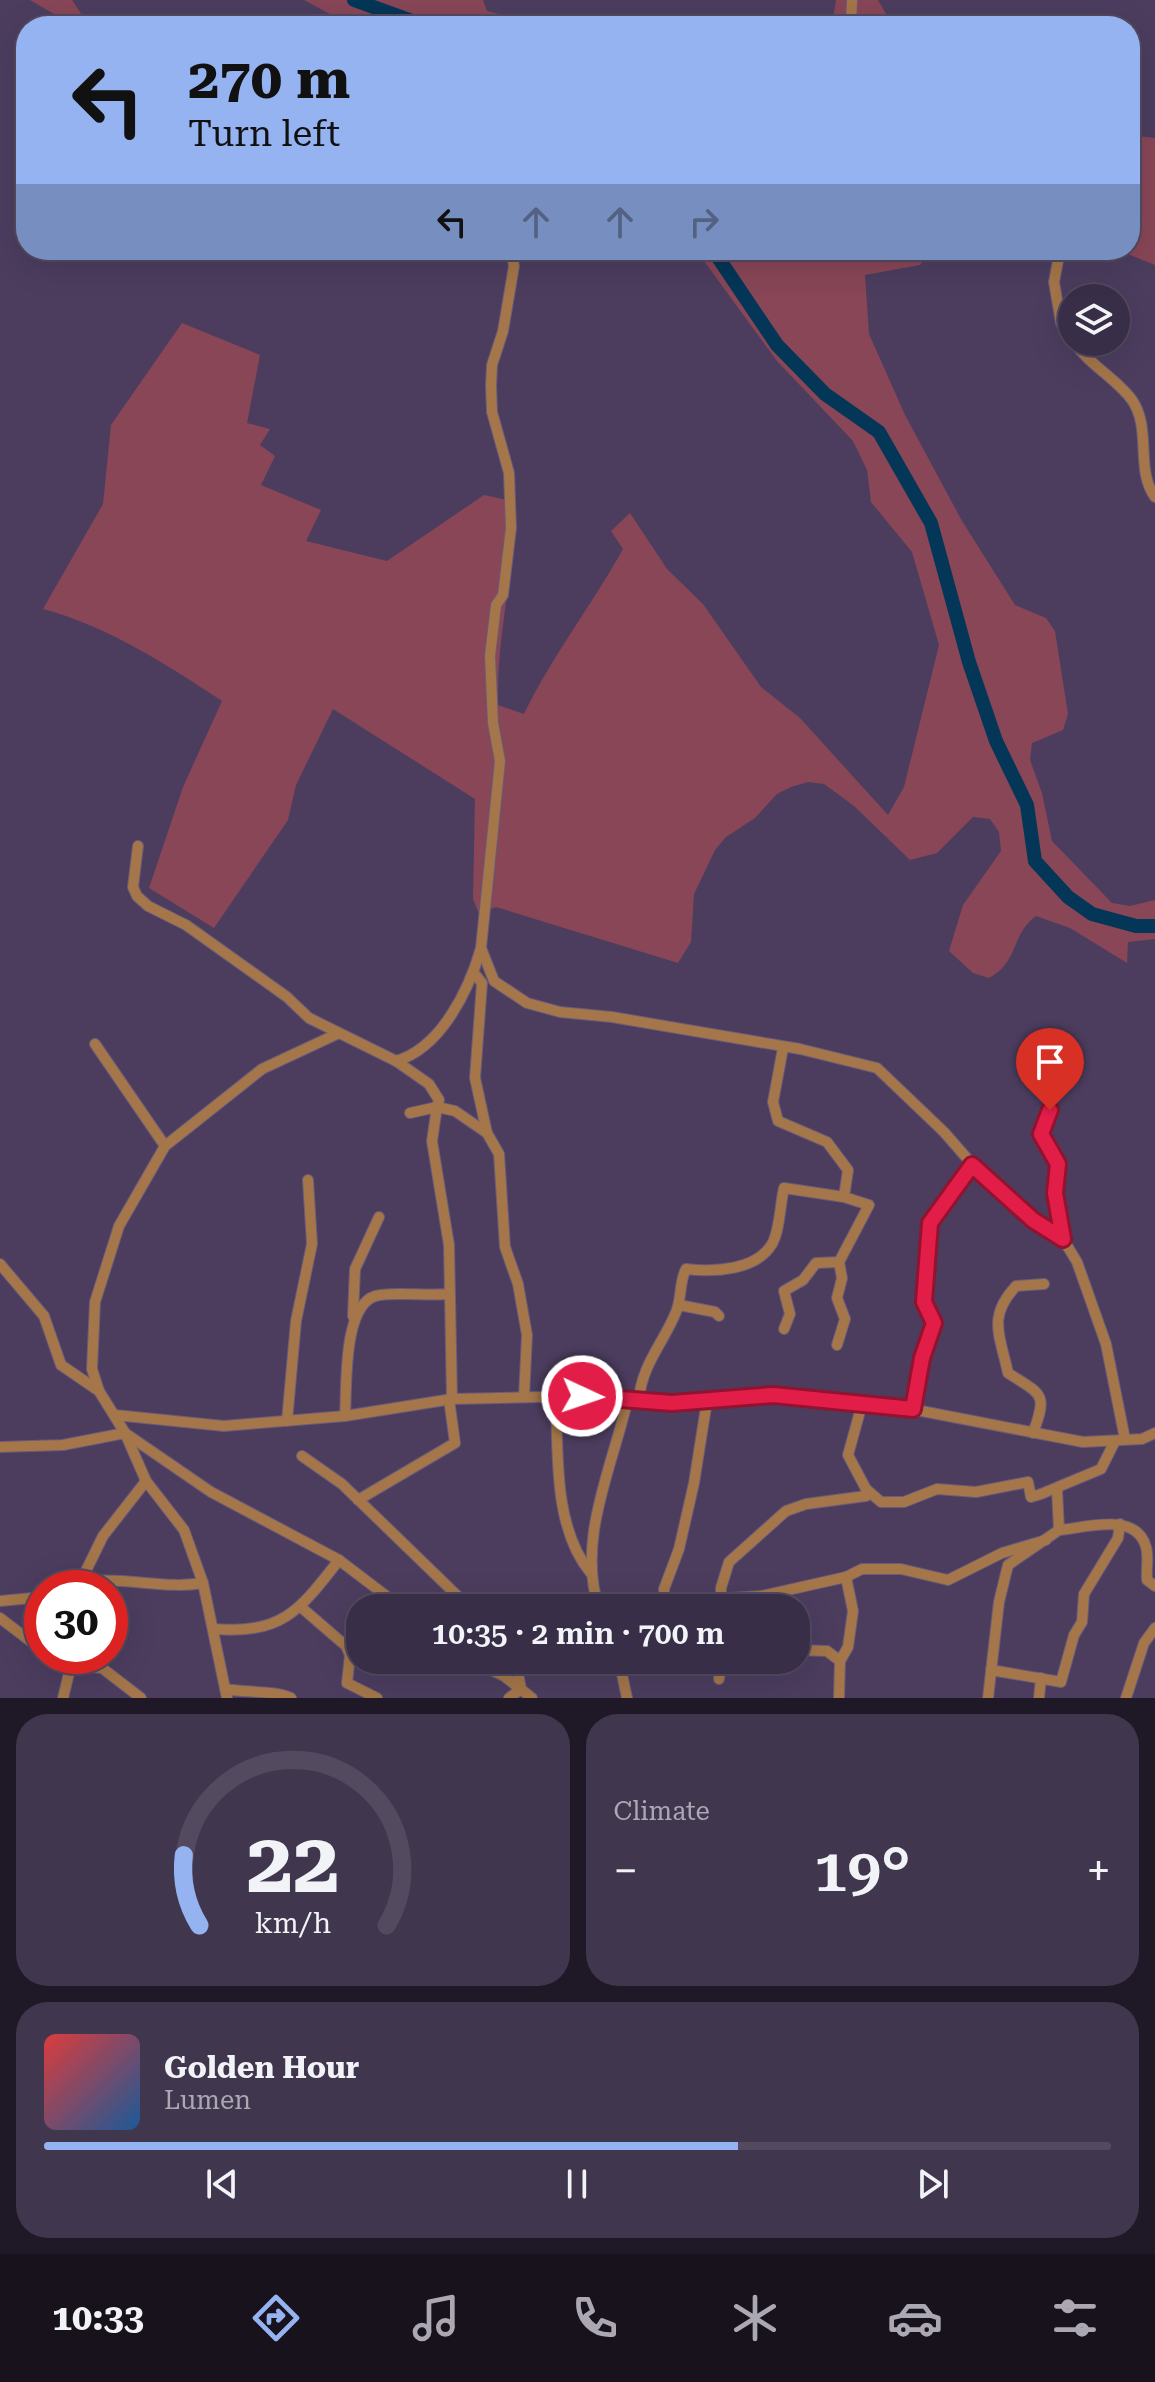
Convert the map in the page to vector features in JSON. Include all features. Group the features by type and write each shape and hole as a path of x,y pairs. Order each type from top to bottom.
{"street":[{"path":"396,1061 419,1051 442,1027 474,973 481,948 500,761 493,723 490,656 496,605 503,595 511,528 509,473 492,412 491,386 492,365 503,331 513,260"},
{"path":"1058,260 1054,282 1058,305"},
{"path":"1084,356 1132,400 1144,441 1147,486 1155,497"},
{"path":"138,846 133,887 137,896 148,906 186,925 287,997 309,1018 396,1061 429,1084 439,1100 432,1141 449,1245 448,1294"},
{"path":"481,948 494,981 527,1003 560,1012 612,1017 877,1068 944,1132 972,1165 1033,1220 1063,1239"},
{"path":"474,973 482,983 475,1078 487,1133 499,1154 505,1247 524,1312 524,1397"},
{"path":"291,1698 278,1692 226,1694 203,1583 184,1530 146,1481 125,1433 99,1391 92,1369 95,1302 119,1226 165,1146 262,1069 337,1034"},
{"path":"95,1044 165,1146"},
{"path":"783,1048 773,1102 778,1121 827,1142 848,1170 844,1197"},
{"path":"410,1113 437,1107 455,1111 487,1133"},
{"path":"862,1404 848,1455 866,1489 881,1502 904,1502 937,1489 976,1492 1017,1482 1028,1482 1031,1497 1101,1469 1120,1440 1106,1344 1077,1262 1063,1239 1055,1193 1058,1164 1041,1134 1050,1110"},
{"path":"913,1409 922,1358 934,1323 924,1302 930,1223 972,1165"},
{"path":"287,1421 296,1321 312,1244 308,1180"},
{"path":"596,1594 590,1572 599,1506 633,1399 679,1305 686,1269 714,1272 755,1260 771,1246 784,1188 844,1197 869,1205 839,1262 842,1278 837,1298 845,1319 837,1345"},
{"path":"345,1416 355,1269 379,1217"},
{"path":"784,1329 790,1314 784,1291 803,1280 816,1263 839,1262"},
{"path":"0,1264 44,1316 61,1365 99,1391"},
{"path":"1033,1433 1044,1404 1041,1395 1008,1373 996,1317 1001,1302 1016,1286 1044,1284"},
{"path":"353,1316 365,1301 378,1295 452,1294 451,1399 455,1443 358,1500"},
{"path":"679,1305 715,1312 719,1316"},
{"path":"115,1415 212,1426 345,1416 451,1399 556,1396 707,1401 773,1395 913,1409 1083,1442 1142,1439 1155,1433"},
{"path":"556,1396 561,1490 582,1562 590,1572"},
{"path":"664,1594 679,1549 694,1483 707,1401"},
{"path":"0,1447 63,1445 125,1433 211,1492 339,1560 384,1594"},
{"path":"302,1456 358,1500 455,1594"},
{"path":"86,1570 103,1536 146,1481"},
{"path":"722,1594 729,1562 786,1511 806,1504 866,1496 866,1489"},
{"path":"1057,1489 1059,1530"},
{"path":"991,1670 1061,1682 1074,1635 1082,1622 1084,1594 1118,1538 1120,1524"},
{"path":"988,1698 1008,1565 1059,1530 1120,1524 1134,1528 1146,1544 1147,1580 1155,1586"},
{"path":"770,1594 846,1577 862,1569 901,1569 948,1580 1002,1553 1046,1540"},
{"path":"214,1629 254,1630 302,1608 339,1560"},
{"path":"839,1698 840,1661 848,1647 853,1611 846,1577"},
{"path":"128,1584 170,1587 203,1583"},
{"path":"0,1601 24,1599"},
{"path":"302,1608 346,1646 350,1655 347,1683 377,1698"},
{"path":"0,1618 24,1636"},
{"path":"1127,1698 1136,1663 1155,1628"},
{"path":"810,1650 827,1651 840,1661"},
{"path":"63,1698 69,1674"},
{"path":"110,1674 141,1698"},
{"path":"495,1674 532,1698"},
{"path":"518,1674 521,1689"},
{"path":"622,1674 627,1698"},
{"path":"719,1679 720,1674"},
{"path":"1039,1698 1041,1678"},
{"path":"509,1698 521,1689"}],"shaded area":[{"path":"30,0 72,0 83,16 57,16"},
{"path":"304,0 483,0 487,11 507,16 334,16"},
{"path":"836,0 878,0 887,16 834,16"},
{"path":"1140,136 1155,138 1155,265 1140,259"},
{"path":"703,260 924,260 920,265 865,275 869,334 905,415 962,521 1015,605 1046,618 1055,631 1068,714 1063,730 1032,743 1030,760 1042,793 1052,841 1112,903 1130,906 1155,900 1155,939 1128,942 1127,963 1070,928 1036,916 1022,931 1011,956 999,971 989,978 973,973 949,951 963,905 1001,851 999,832 990,819 973,817 937,853 910,860 854,806 824,784 808,782 777,794 755,818 726,837 715,850 694,894 691,942 678,963 496,907 479,914 473,899 475,799 333,709 296,785 288,820 214,928 149,888 183,787 222,701 114,636 43,609 103,504 111,425 182,323 260,355 247,423 270,429 260,445 275,456 261,485 321,510 306,541 387,561 484,495 516,502 500,654 498,705 524,714 623,549 611,531 630,513 667,569 703,604 761,687 800,718 888,815 904,787 939,645 912,552 871,502 867,470 853,441 777,361"}],"waterway":[{"path":"354,0 398,16"},
{"path":"720,260 777,345 825,394 879,432 931,523 969,662 996,741 1027,805 1035,861 1068,897 1092,914 1136,926 1155,926"}],"route":[{"path":"582,1396 672,1403 773,1395 824,1403 885,1404 913,1409 922,1358 934,1323 924,1302 929,1272 930,1223 956,1183 972,1165 1033,1220 1063,1239 1055,1193 1058,1164 1041,1134 1050,1110"}]}
